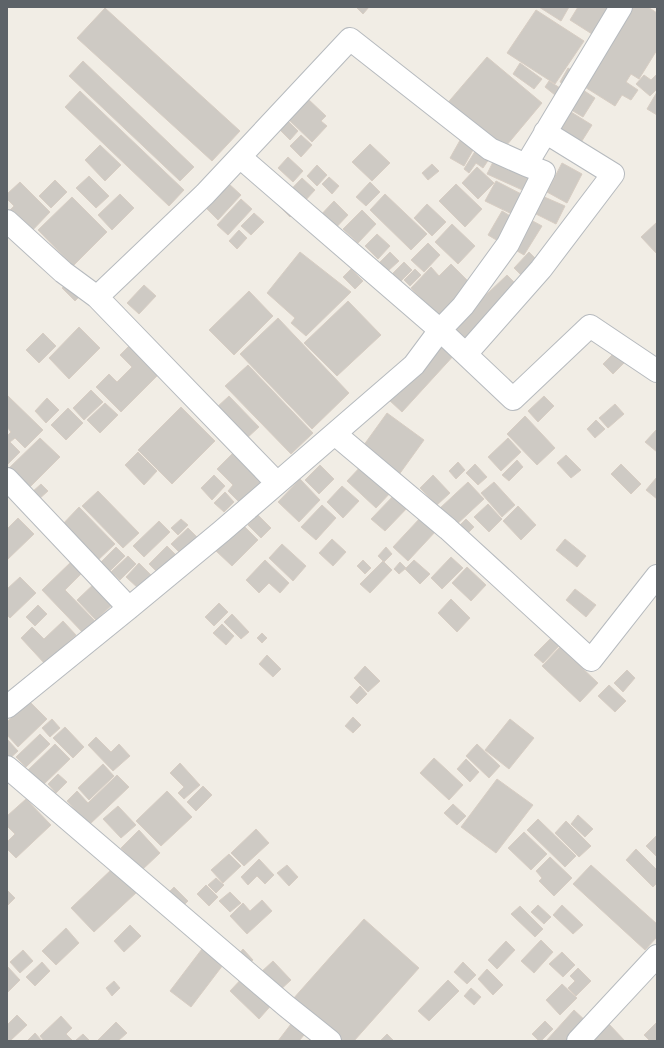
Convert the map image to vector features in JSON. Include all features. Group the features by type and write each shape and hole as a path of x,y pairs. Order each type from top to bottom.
{"street":[{"path":"526,165 620,7"},
{"path":"7,707 129,608 335,434 414,365 440,330 463,306 508,244 544,172 490,149 350,39 205,194 97,297"},
{"path":"466,354 541,269 613,174 545,132"},
{"path":"240,157 440,330 513,400 590,326 657,370"},
{"path":"7,221 63,272 97,297 277,483"},
{"path":"335,434 448,529 591,660 657,576"},
{"path":"7,479 129,608"},
{"path":"7,767 285,1005 330,1041"},
{"path":"578,1041 657,956"}],"building":[{"path":"356,7 369,7 363,14"},
{"path":"539,7 569,7 561,21"},
{"path":"578,7 610,7 592,34 570,20"},
{"path":"629,7 648,7 657,13 657,50 639,79 631,74 626,82 638,90 631,100 622,95 615,106 580,84"},
{"path":"105,8 240,131 212,161 77,38"},
{"path":"536,10 584,41 555,84 507,53"},
{"path":"487,57 542,103 501,152 445,106"},
{"path":"83,61 194,167 180,181 69,76"},
{"path":"520,63 542,79 534,89 513,74"},
{"path":"568,68 576,73 568,87 560,82"},
{"path":"657,74 657,89 650,96 636,84 644,75 651,80"},
{"path":"549,81 560,88 555,95 545,87"},
{"path":"580,88 595,98 583,117 568,108"},
{"path":"80,91 184,190 169,206 65,107"},
{"path":"657,92 657,115 647,109"},
{"path":"307,98 326,116 321,121 327,126 312,142 287,118"},
{"path":"571,112 592,125 580,144 559,131"},
{"path":"287,120 298,131 290,140 279,129"},
{"path":"301,135 312,145 301,157 290,146"},
{"path":"463,135 477,143 464,166 450,158"},
{"path":"370,144 390,163 372,181 352,162"},
{"path":"100,145 121,165 105,181 85,160"},
{"path":"479,145 493,153 483,168 476,163 469,173 464,169"},
{"path":"497,154 538,173 529,193 487,174"},
{"path":"288,157 303,171 293,182 278,168"},
{"path":"562,163 582,174 567,203 547,192"},
{"path":"432,164 439,171 428,180 422,173"},
{"path":"317,165 327,175 317,186 307,176"},
{"path":"477,167 494,183 478,199 462,183"},
{"path":"89,176 109,196 96,208 76,188"},
{"path":"329,177 339,186 332,194 322,184"},
{"path":"302,178 315,190 290,217 277,204"},
{"path":"55,180 67,192 51,208 39,196"},
{"path":"496,181 529,198 518,217 485,201"},
{"path":"20,182 50,212 27,236 8,212 14,206 7,199 7,194"},
{"path":"370,182 380,192 366,206 356,197"},
{"path":"228,183 241,195 218,220 205,207"},
{"path":"456,184 482,209 465,227 439,201"},
{"path":"120,194 134,208 112,230 98,215"},
{"path":"385,194 427,234 411,250 370,210"},
{"path":"542,196 565,206 556,224 534,213"},
{"path":"72,197 107,232 73,266 38,230"},
{"path":"241,199 252,209 228,235 217,225"},
{"path":"334,201 348,215 330,234 316,220"},
{"path":"427,204 446,222 432,236 414,218"},
{"path":"362,210 376,224 358,243 343,229"},
{"path":"502,211 517,220 503,244 488,235"},
{"path":"254,213 264,222 251,235 241,226"},
{"path":"529,219 542,226 524,255 512,248"},
{"path":"657,222 657,254 641,237"},
{"path":"452,224 475,246 458,264 435,242"},
{"path":"239,230 247,238 237,249 229,241"},
{"path":"377,234 390,246 378,259 365,246"},
{"path":"428,243 440,255 424,272 411,260"},
{"path":"300,252 351,292 306,336 291,323 295,318 267,293"},
{"path":"390,252 399,261 388,271 379,263"},
{"path":"529,252 537,260 522,276 514,268"},
{"path":"404,262 412,270 392,290 384,282"},
{"path":"451,264 471,284 426,330 407,312 421,298 411,288 431,267 439,276"},
{"path":"351,269 363,281 355,289 343,277"},
{"path":"415,269 421,275 410,286 404,280"},
{"path":"507,275 519,287 460,343 448,331"},
{"path":"70,280 83,293 75,301 62,288"},
{"path":"144,285 156,296 139,314 127,303"},
{"path":"249,291 273,316 234,355 209,330"},
{"path":"348,301 381,335 337,376 304,343"},
{"path":"278,318 349,393 312,429 240,354"},
{"path":"79,327 100,348 69,379 49,358"},
{"path":"43,333 56,346 39,363 26,350"},
{"path":"442,340 456,353 402,412 389,400"},
{"path":"133,342 162,371 121,412 96,387 109,374 117,382 132,367 120,355"},
{"path":"615,352 625,362 613,374 603,364"},
{"path":"248,365 313,433 291,454 225,386"},
{"path":"91,390 103,402 84,420 73,408"},
{"path":"7,395 43,430 25,448 15,438 10,442 20,452 7,465 7,436 11,432 7,427"},
{"path":"229,396 259,427 246,439 216,408"},
{"path":"544,396 554,406 538,422 528,411"},
{"path":"47,398 59,410 46,423 35,411"},
{"path":"105,403 118,415 100,433 87,420"},
{"path":"615,404 624,414 608,428 599,418"},
{"path":"181,407 215,441 172,484 138,450"},
{"path":"68,408 83,423 66,440 51,425"},
{"path":"387,413 424,440 398,476 361,449"},
{"path":"525,416 555,448 537,465 507,434"},
{"path":"596,420 605,429 595,438 587,429"},
{"path":"657,429 657,452 645,442"},
{"path":"40,438 60,457 24,493 7,470"},
{"path":"508,438 521,452 501,471 488,457"},
{"path":"235,451 265,482 242,505 228,491 233,485 217,469"},
{"path":"138,452 157,471 144,485 125,465"},
{"path":"566,455 581,470 571,478 557,463"},
{"path":"517,460 523,467 509,481 502,475"},
{"path":"458,462 465,470 456,479 449,471"},
{"path":"364,463 393,490 376,508 347,481"},
{"path":"475,464 487,477 478,485 466,473"},
{"path":"621,464 641,484 631,494 611,474"},
{"path":"320,465 334,479 319,494 305,480"},
{"path":"214,475 225,486 212,500 201,488"},
{"path":"433,475 450,493 437,505 420,488"},
{"path":"657,477 657,499 646,490"},
{"path":"300,479 320,500 299,522 278,502"},
{"path":"468,482 484,499 455,526 439,509"},
{"path":"494,482 515,505 502,517 481,493"},
{"path":"41,484 48,491 38,500 31,493"},
{"path":"342,486 359,501 343,518 327,502"},
{"path":"98,491 139,533 123,548 82,506"},
{"path":"398,491 411,504 385,531 371,519"},
{"path":"225,492 234,502 224,512 214,503"},
{"path":"488,504 502,519 489,532 474,517"},
{"path":"322,505 336,518 316,540 301,527"},
{"path":"518,506 536,525 521,540 503,521"},
{"path":"79,507 115,544 95,563 60,527"},
{"path":"258,515 271,528 261,538 248,525"},
{"path":"421,517 436,531 408,561 393,547"},
{"path":"18,518 34,534 7,560 7,529"},
{"path":"181,519 188,525 178,535 171,528"},
{"path":"466,519 474,527 465,536 457,528"},
{"path":"159,521 170,532 144,557 133,546"},
{"path":"241,523 258,540 232,566 215,550"},
{"path":"188,528 199,539 183,556 171,544"},
{"path":"332,539 346,552 333,566 319,553"},
{"path":"565,539 586,556 577,567 556,550"},
{"path":"282,544 306,566 293,581 269,558"},
{"path":"167,546 177,556 159,574 149,564"},
{"path":"116,547 125,556 105,576 96,567"},
{"path":"386,547 392,554 384,562 378,556"},
{"path":"128,556 136,564 120,580 111,572"},
{"path":"451,557 463,568 442,589 431,578"},
{"path":"73,560 84,571 65,590 97,623 85,635 42,590"},
{"path":"265,560 289,583 280,593 269,583 259,593 246,580"},
{"path":"363,560 371,568 365,574 357,566"},
{"path":"414,560 430,574 420,584 405,569"},
{"path":"383,561 392,570 370,593 360,584"},
{"path":"400,562 406,568 399,574 394,569"},
{"path":"139,563 152,576 139,589 126,577"},
{"path":"467,567 486,585 471,601 452,583"},
{"path":"20,577 36,593 10,618 7,615 7,589"},
{"path":"97,581 116,601 96,620 77,600"},
{"path":"575,589 596,605 586,617 566,600"},
{"path":"451,599 470,618 457,632 438,613"},
{"path":"219,603 228,612 214,626 205,617"},
{"path":"38,605 47,614 35,626 26,617"},
{"path":"232,614 249,632 241,639 224,622"},
{"path":"63,621 76,635 45,664 21,638 32,627 44,639"},
{"path":"222,624 234,636 226,645 213,633"},
{"path":"262,633 267,638 262,643 257,638"},
{"path":"552,637 560,645 543,663 534,655"},
{"path":"560,647 598,683 580,702 542,666"},
{"path":"267,655 281,669 273,677 259,664"},
{"path":"365,666 380,681 368,692 354,678"},
{"path":"627,670 635,678 623,692 614,683"},
{"path":"609,685 626,701 615,712 598,696"},
{"path":"360,686 367,694 357,704 350,697"},
{"path":"29,701 47,719 18,747 7,735 7,722"},
{"path":"353,717 361,725 353,733 345,726"},
{"path":"52,719 60,728 50,737 42,728"},
{"path":"510,719 534,738 509,769 485,750"},
{"path":"65,727 84,747 73,758 53,738"},
{"path":"40,734 50,744 26,767 16,757"},
{"path":"96,737 111,752 119,744 130,756 113,771 88,745"},
{"path":"7,739 18,751 7,761"},
{"path":"55,744 70,759 42,786 27,771"},
{"path":"477,744 500,766 489,778 466,756"},
{"path":"434,758 463,785 449,800 420,773"},
{"path":"466,759 479,772 470,782 457,769"},
{"path":"180,763 200,785 184,799 178,793 184,787 170,773"},
{"path":"103,764 114,776 89,800 78,788"},
{"path":"58,774 67,782 56,793 48,784"},
{"path":"117,775 129,787 89,825 67,801 77,791 88,803"},
{"path":"497,779 533,805 496,853 461,827"},
{"path":"203,786 212,795 196,811 187,802"},
{"path":"167,791 192,817 161,846 136,821"},
{"path":"26,799 51,825 16,858 7,849 7,842 15,834 7,826 7,816"},
{"path":"453,804 466,816 457,825 444,813"},
{"path":"118,806 136,825 121,838 103,819"},
{"path":"578,815 593,829 585,837 571,824"},
{"path":"538,819 576,856 565,867 527,830"},
{"path":"566,821 591,846 579,857 555,833"},
{"path":"256,829 269,843 244,866 231,853"},
{"path":"139,830 160,853 142,870 121,848"},
{"path":"524,832 547,854 531,870 508,848"},
{"path":"657,835 657,857 646,846"},
{"path":"636,849 657,870 657,883 653,887 626,860"},
{"path":"229,854 241,866 223,883 211,870"},
{"path":"550,857 572,878 554,896 539,881 542,878 536,871"},
{"path":"259,859 274,875 265,884 257,876 248,885 241,877"},
{"path":"287,865 298,877 289,886 277,873"},
{"path":"591,865 657,924 657,937 645,950 573,884"},
{"path":"113,868 137,892 94,932 71,908"},
{"path":"216,878 224,885 216,893 208,885"},
{"path":"206,885 218,897 209,906 197,894"},
{"path":"174,887 188,901 180,909 166,895"},
{"path":"7,890 15,898 7,906"},
{"path":"230,892 241,903 230,912 219,901"},
{"path":"262,900 272,911 247,934 230,916 243,903 250,911"},
{"path":"538,905 551,917 544,924 531,912"},
{"path":"562,905 583,925 573,934 553,915"},
{"path":"520,906 543,929 535,937 511,914"},
{"path":"364,919 419,968 354,1041 341,1041 293,999"},
{"path":"130,925 141,936 124,952 114,941"},
{"path":"66,928 79,943 56,965 42,951"},
{"path":"541,940 553,952 534,973 521,961"},
{"path":"506,941 515,950 497,969 488,960"},
{"path":"205,945 226,961 191,1007 170,991"},
{"path":"243,949 253,960 246,966 237,956"},
{"path":"23,950 33,961 20,973 10,962"},
{"path":"562,952 575,965 563,977 549,964"},
{"path":"273,961 291,980 278,992 260,973"},
{"path":"42,962 50,971 35,986 26,977"},
{"path":"463,962 476,975 467,984 454,972"},
{"path":"7,966 20,980 7,993"},
{"path":"578,968 591,981 576,996 568,988 575,981 570,976"},
{"path":"487,969 503,985 493,995 478,979"},
{"path":"246,974 275,1001 259,1019 230,991"},
{"path":"448,980 459,991 429,1021 418,1011"},
{"path":"114,981 120,988 112,996 106,988"},
{"path":"562,984 577,998 560,1015 546,1000"},
{"path":"471,988 481,997 474,1005 464,996"},
{"path":"574,1010 588,1023 572,1041 546,1041"},
{"path":"17,1015 27,1025 10,1041 7,1041 7,1025"},
{"path":"61,1016 72,1028 66,1034 72,1040 44,1041 40,1036"},
{"path":"545,1021 553,1029 541,1041 539,1041 532,1034"},
{"path":"116,1022 127,1033 118,1041 97,1041"},
{"path":"657,1022 657,1041 650,1041 644,1035"},
{"path":"608,1023 625,1041 589,1041"},
{"path":"291,1024 304,1035 299,1041 278,1041"},
{"path":"35,1033 42,1041 27,1041"},
{"path":"83,1034 90,1041 75,1041"},
{"path":"387,1034 394,1041 380,1041"}]}
